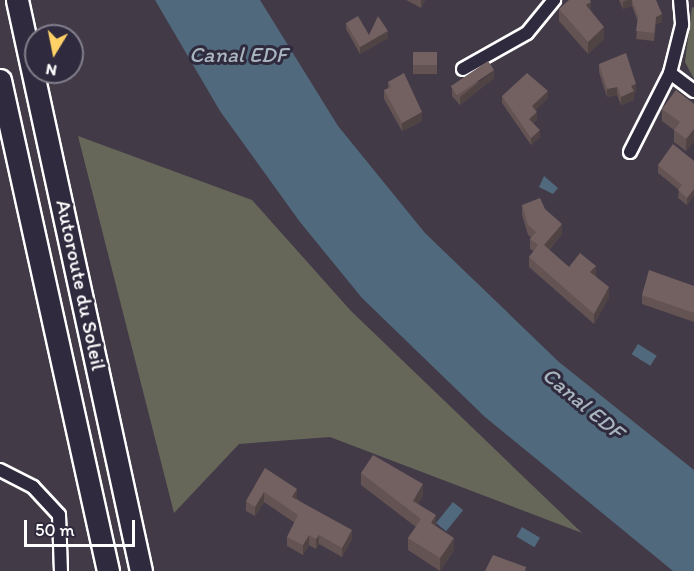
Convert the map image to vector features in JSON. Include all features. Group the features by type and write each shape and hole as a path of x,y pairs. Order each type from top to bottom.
{"highway":[{"name":"Autoroute du Soleil","path":"17,0 141,571"},
{"name":"Autoroute du Soleil","path":"0,80 108,571"}],"street":[{"path":"463,69 527,33 554,0"},
{"path":"630,152 670,73 682,25 680,0"},
{"path":"670,73 694,91"},
{"path":"0,470 33,487 59,515 61,571"}],"green space":[{"path":"692,7 694,8 694,79 685,62"},
{"path":"78,136 252,200 351,311 582,533 330,437 239,444 174,513"}],"water":[{"name":"Canal EDF","path":"155,0 260,0 338,126 425,233 559,362 694,470 694,571 673,571 485,417 362,298 300,222 220,111"},
{"path":"544,176 558,188 553,194 539,187"},
{"path":"638,344 657,356 650,366 632,354"},
{"path":"453,502 463,510 446,531 436,523"},
{"path":"522,527 540,538 534,547 516,536"}],"building":[{"path":"569,0 590,0 591,2 586,5 604,27 588,42 559,9"},
{"path":"632,0 656,0 662,14 656,17 654,33 636,31 638,17"},
{"path":"358,16 369,35 378,16 388,31 360,47 346,23"},
{"path":"413,52 437,52 437,65 413,65"},
{"path":"626,53 636,84 631,86 634,91 621,97 617,87 607,89 599,64"},
{"path":"488,61 494,70 457,95 451,86"},
{"path":"404,73 422,112 402,123 384,90 391,87 388,82"},
{"path":"527,73 548,91 532,106 537,112 529,119 540,130 531,138 502,96"},
{"path":"676,90 694,104 694,129 686,139 674,130 680,122 662,109"},
{"path":"673,144 694,161 694,189 687,198 678,190 682,185 658,165"},
{"path":"540,198 545,209 562,224 544,245 569,267 580,253 596,266 590,272 609,287 594,314 529,257 538,245 530,239 536,232 528,225 522,205"},
{"path":"649,270 694,286 694,313 642,295"},
{"path":"373,455 423,484 413,501 436,515 431,523 454,538 440,558 408,538 421,519 361,473"},
{"path":"265,468 297,489 292,497 352,530 342,548 319,535 316,539 309,535 303,545 287,537 298,515 264,492 255,507 246,501"},
{"path":"493,555 526,567 525,571 485,571"}]}
